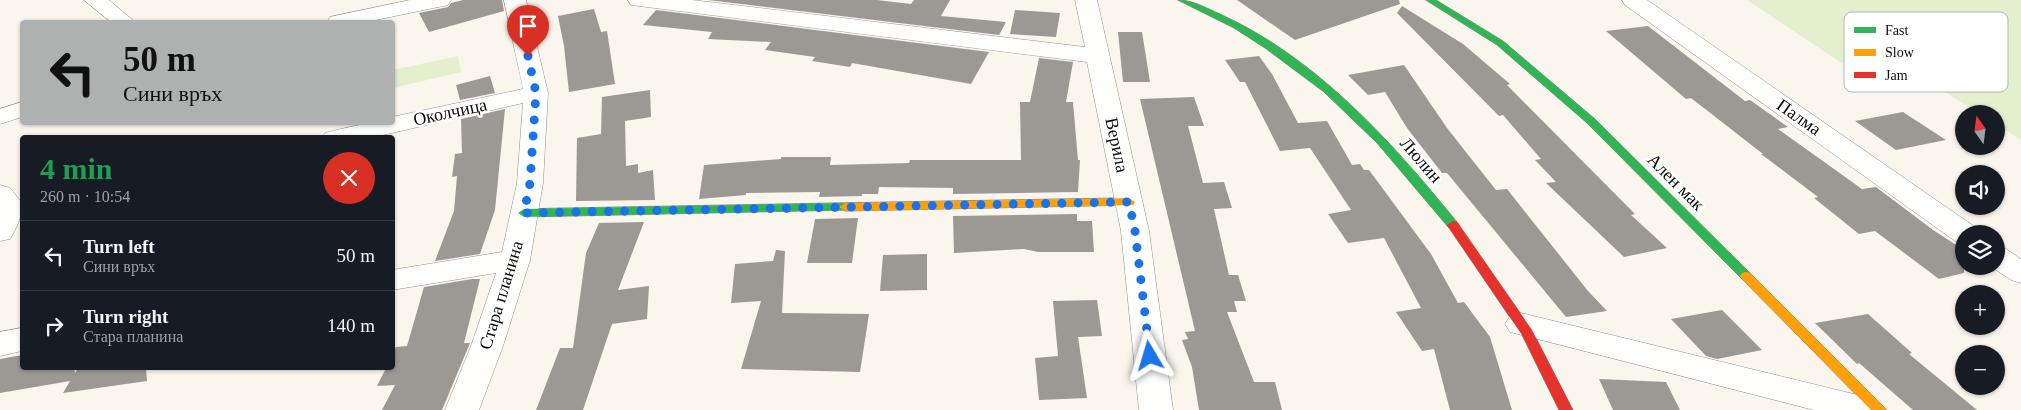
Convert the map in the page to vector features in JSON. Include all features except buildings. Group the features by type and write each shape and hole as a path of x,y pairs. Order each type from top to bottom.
{"street":[{"path":"95,0 121,20"},
{"path":"347,20 440,0"},
{"name":"Стара планина","path":"462,410 487,346 515,260 530,183 536,93 515,0"},
{"path":"639,0 1099,56"},
{"name":"Верила","path":"1086,0 1135,231 1156,410"},
{"name":"Люлин","path":"1182,0 1212,12 1274,47 1340,100 1412,172 1468,247 1521,324 1566,410"},
{"name":"Ален мак","path":"1430,0 1500,43 1591,122 1880,410"},
{"name":"Палма","path":"1633,0 1955,227"},
{"name":"Околчица","path":"395,124 536,93"},
{"path":"0,117 20,110"},
{"name":"Околчица","path":"347,135 392,125"},
{"path":"524,213 1129,202"},
{"path":"395,280 515,260"},
{"path":"2005,262 2021,273"},
{"path":"1521,324 1866,410"},
{"path":"0,344 20,340"}],"green space":[{"path":"1747,0 2021,0 2021,140 2005,130 2005,105 1966,105 1945,92 2008,92 2008,12 1844,12 1844,63"},
{"path":"458,56 461,72 395,88 395,70"}],"traffic: fast":[{"path":"1182,0 1237,26 1299,67 1327,90 1381,141 1453,225"},
{"path":"1430,0 1500,43 1591,121 1746,276"},
{"path":"524,213 845,207"}],"traffic: slow":[{"path":"845,207 1129,202"},
{"path":"1746,276 1880,410"}],"traffic: jam":[{"path":"1453,225 1527,333 1566,410"}],"route":[{"path":"528,56 536,93 530,183 524,213 1129,202 1135,231 1150,356"}]}
